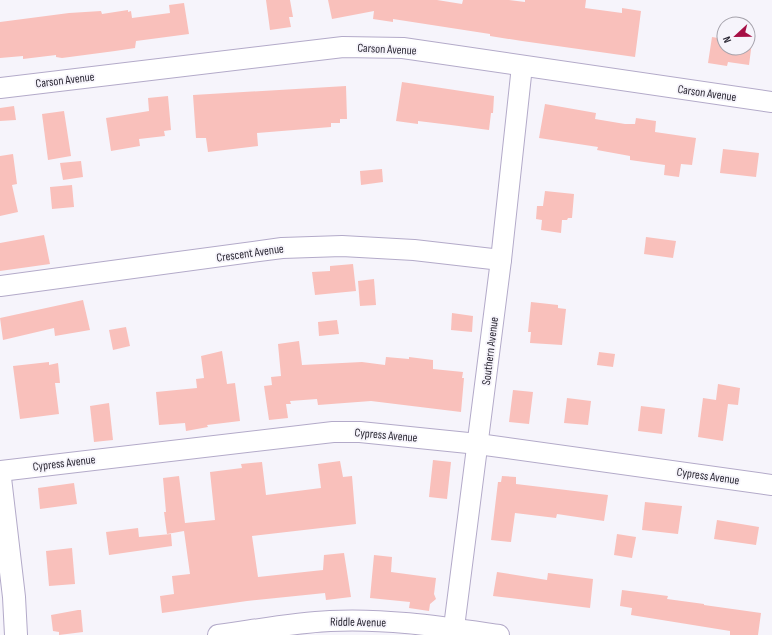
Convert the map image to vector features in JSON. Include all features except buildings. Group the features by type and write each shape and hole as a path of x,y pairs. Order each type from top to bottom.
{"street":[{"name":"Carson Avenue","path":"0,88 343,47 403,48 772,102"},
{"name":"Southern Avenue","path":"453,632 501,260 522,66"},
{"name":"Crescent Avenue","path":"0,286 282,248 320,246 414,250 501,260"},
{"name":"Cypress Avenue","path":"0,471 333,432 360,432 478,444 772,485"},
{"path":"0,478 14,590 16,635"},
{"name":"Riddle Avenue","path":"218,635 329,621 367,621 453,632 499,635"}]}
